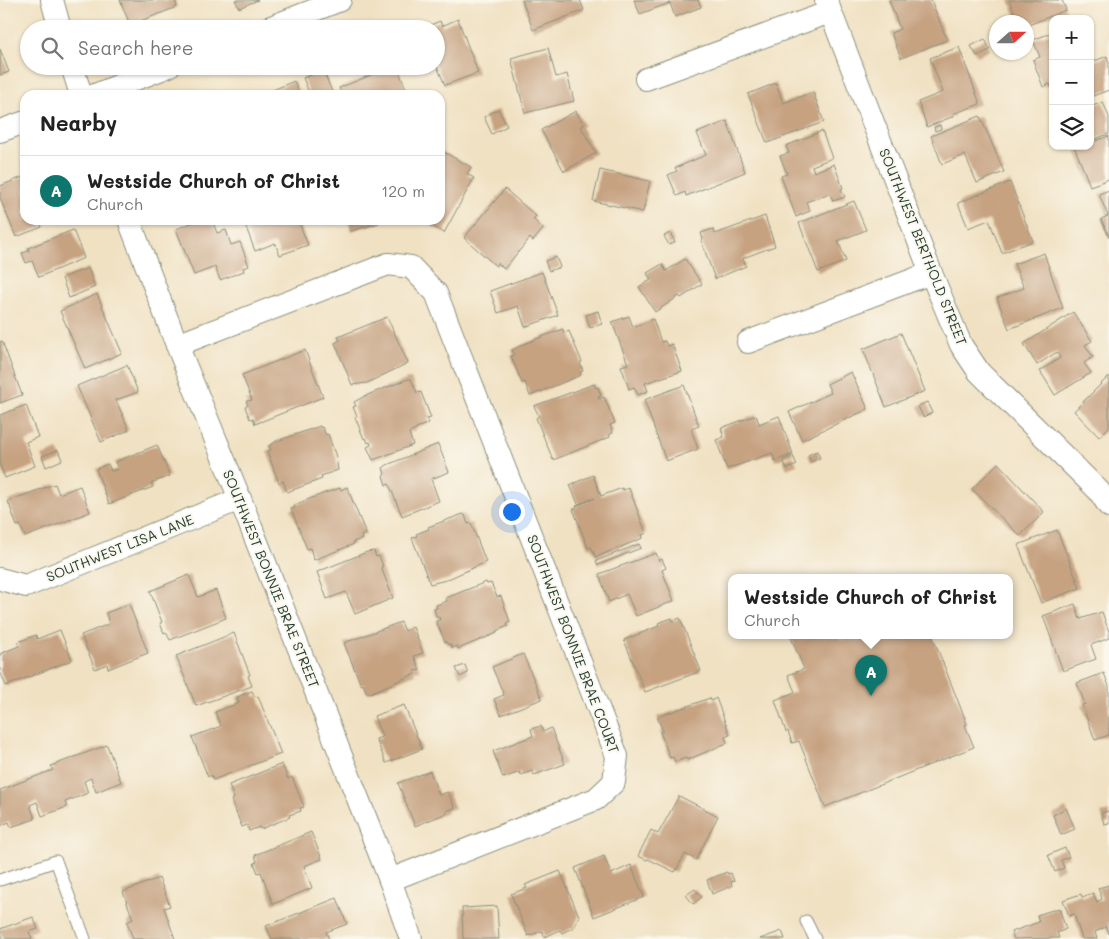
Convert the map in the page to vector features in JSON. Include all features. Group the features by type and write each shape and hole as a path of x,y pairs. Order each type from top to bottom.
{"street":[{"path":"52,0 58,20"},
{"path":"289,20 340,0"},
{"path":"646,79 828,6"},
{"name":"SOUTHWEST BERTHOLD STREET","path":"828,6 931,273 961,345 979,372 1099,491 1109,506"},
{"path":"75,75 79,90"},
{"path":"108,90 146,75"},
{"path":"0,131 20,124"},
{"name":"SOUTHWEST BONNIE BRAE STREET","path":"130,225 390,880 411,939"},
{"name":"SOUTHWEST BONNIE BRAE COURT","path":"177,345 388,264 411,267 436,294 617,756 614,782 596,799 390,880"},
{"path":"748,342 931,273"},
{"name":"SOUTHWEST LISA LANE","path":"0,580 26,586 240,499"}],"lane":[{"path":"0,880 56,861 86,939"},
{"path":"806,921 815,939"}],"building":[{"path":"120,0 175,0 177,7 143,20 128,20"},
{"path":"235,0 258,0 239,8"},
{"path":"522,0 580,0 584,10 533,30"},
{"path":"634,0 698,0 701,7 675,17 670,3 640,14"},
{"path":"889,0 931,0 947,40 901,58 891,33 900,29"},
{"path":"1009,0 1062,0 1066,10 1049,15 1049,17 1034,23 1034,15 1015,15"},
{"path":"458,19 478,73 445,85 441,75 445,75 445,25"},
{"path":"1049,34 1049,84 1043,87 1033,60 1040,57 1034,40"},
{"path":"985,39 989,50 977,56 971,46"},
{"path":"959,47 980,104 953,114 954,116 927,127 918,102 943,92 930,58"},
{"path":"548,48 556,77 567,74 574,101 525,113 511,58"},
{"path":"0,49 9,72 0,75"},
{"path":"1107,56 1109,63 1109,90 1094,96 1094,61"},
{"path":"310,75 325,75 331,90 308,90 303,78"},
{"path":"371,75 401,75 406,90 340,90 339,88"},
{"path":"294,81 298,90 273,90"},
{"path":"776,83 783,103 813,92 824,122 767,143 748,94"},
{"path":"1103,102 1109,117 1109,134 1095,139 1095,141 1109,136 1109,179 1090,186 1076,150 1094,150 1094,105"},
{"path":"498,109 507,126 492,134 484,117"},
{"path":"576,111 584,125 581,127 596,153 564,171 541,130"},
{"path":"980,116 1004,172 977,183 965,155 942,164 931,136"},
{"path":"727,121 745,172 686,196 685,192 677,196 668,175 677,171 675,168 706,155 697,133"},
{"path":"940,125 941,129 935,131 934,127"},
{"path":"822,131 832,158 812,166 814,172 834,164 845,197 833,201 830,193 806,202 810,211 796,217 781,176 787,174 780,156 789,153 786,146"},
{"path":"445,153 471,167 467,174 474,178 444,233 430,225 445,225"},
{"path":"600,170 650,181 643,212 593,201"},
{"path":"20,178 20,225 41,225 42,227 16,237 0,198 0,186"},
{"path":"1010,182 1033,241 1002,253 989,220 968,228 958,203"},
{"path":"505,189 536,216 533,219 543,229 533,241 530,238 504,269 498,263 496,266 464,238"},
{"path":"1109,190 1109,237 1101,219 1108,216 1099,194"},
{"path":"854,201 866,230 838,241 846,261 818,272 799,223"},
{"path":"765,216 775,246 743,258 746,266 715,279 701,240 703,239 701,233 713,229 715,234"},
{"path":"186,225 214,225 217,233 226,230 231,245 240,242 249,266 243,268 244,271 220,280 215,267 194,275 176,229"},
{"path":"245,225 300,225 308,245 280,255 275,243 255,251"},
{"path":"349,225 372,225 351,231"},
{"path":"73,230 84,258 39,277 32,261 26,263 22,253 29,251 28,248"},
{"path":"670,233 675,242 669,245 664,236"},
{"path":"1044,253 1063,308 1009,329 997,298 1024,288 1014,264"},
{"path":"556,257 560,267 549,271 545,261"},
{"path":"685,259 702,284 655,312 639,287 651,280 647,273 662,264 666,271"},
{"path":"88,268 95,287 69,298 62,278"},
{"path":"542,272 558,315 525,327 518,306 498,313 490,291"},
{"path":"97,294 122,353 85,369 60,311"},
{"path":"598,311 602,324 590,328 586,315"},
{"path":"1073,312 1092,341 1085,345 1093,357 1084,363 1091,373 1055,395 1040,371 1060,358 1057,352 1037,365 1024,344"},
{"path":"629,316 633,327 653,319 661,342 665,341 667,346 672,344 682,371 645,383 648,391 638,395 634,387 629,389 621,366 628,364 612,322"},
{"path":"387,317 408,363 367,383 352,385 335,343 340,340 338,337"},
{"path":"563,329 564,333 569,331 582,362 580,363 583,371 580,372 581,375 530,396 525,382 522,383 511,356 514,355 512,350"},
{"path":"901,333 925,391 886,407 863,349"},
{"path":"2,341 22,395 0,403 0,342"},
{"path":"305,350 323,397 255,424 253,418 250,419 245,407 248,405 246,401 252,400 242,375"},
{"path":"127,365 138,392 116,400 129,430 101,442 77,386"},
{"path":"851,372 868,409 802,440 789,412 831,393 827,384"},
{"path":"1109,376 1109,427 1099,437 1074,411"},
{"path":"411,379 417,393 421,392 431,418 427,419 429,423 409,433 413,445 373,460 367,447 371,445 370,442 368,443 366,438 364,439 355,417 357,416 353,407 356,406 354,402"},
{"path":"594,384 596,388 598,387 601,396 598,397 599,399 604,397 615,423 610,425 613,433 609,435 610,437 553,460 536,418 539,416 534,406"},
{"path":"684,385 699,426 691,429 698,449 666,461 644,400"},
{"path":"927,402 932,413 923,417 918,406"},
{"path":"26,405 38,437 26,442 35,466 5,478 0,465 0,415"},
{"path":"756,415 759,424 779,416 793,454 775,461 772,453 727,469 716,440 724,437 721,428"},
{"path":"320,426 326,435 328,434 336,457 338,470 321,476 322,479 287,492 283,481 279,483 267,451 271,450 269,446 277,441"},
{"path":"438,444 449,472 431,479 439,501 402,516 389,484 386,485 383,468"},
{"path":"157,445 170,476 151,483 153,487 109,504 96,469 108,464 111,471 118,469 115,462"},
{"path":"58,450 62,460 46,467 42,456"},
{"path":"817,451 820,458 811,462 808,455"},
{"path":"793,456 797,465 787,469 783,460"},
{"path":"998,463 1044,512 1020,536 972,489"},
{"path":"593,475 601,496 622,488 623,490 629,488 646,533 642,535 643,538 596,557 591,547 588,548 573,509 595,498 578,504 570,485"},
{"path":"55,484 59,494 80,486 90,512 25,537 20,525 17,526 8,501"},
{"path":"347,487 366,534 361,536 362,539 353,542 354,544 314,560 310,548 307,549 291,509 295,508 294,505"},
{"path":"463,514 468,524 471,523 486,562 446,580 430,584 412,538 417,536 416,534 429,529 428,527"},
{"path":"1057,530 1080,588 1041,603 1018,545"},
{"path":"639,544 641,548 598,565 596,561"},
{"path":"374,551 376,557 379,556 383,566 381,567 393,598 355,614 346,592 327,599 317,572"},
{"path":"656,553 659,561 662,559 666,568 662,570 674,601 636,616 627,594 609,602 599,574"},
{"path":"189,575 198,597 216,590 226,618 170,640 166,632 164,633 160,623 162,622 150,591"},
{"path":"486,582 487,584 491,583 497,597 501,596 510,622 507,623 508,626 496,631 497,633 458,649 457,646 452,648 450,644 448,645 445,642 436,621 440,620 439,617 437,618 434,609 437,608 436,605 447,601 446,598"},
{"path":"129,604 148,653 108,669 107,664 95,669 81,635 109,624 106,613"},
{"path":"1075,604 1080,619 1102,612 1109,632 1109,638 1091,645 1096,659 1063,671 1043,616"},
{"path":"672,618 673,621 680,618 701,671 645,692 624,640 659,626 658,623"},
{"path":"401,622 405,631 413,627 423,653 414,656 420,670 414,671 415,674 367,693 363,684 361,685 344,643"},
{"path":"60,630 72,660 6,686 0,671 0,654 19,646 18,642 36,635 37,639"},
{"path":"234,633 250,675 248,676 252,686 196,706 176,656"},
{"path":"792,639 934,639 967,724 965,725 974,747 825,807 799,741 792,743 788,731 786,732 775,700 795,692 788,675 804,669"},
{"path":"523,654 542,699 501,715 494,699 504,695 492,667"},
{"path":"465,665 468,673 460,677 456,668"},
{"path":"1104,673 1109,686 1109,735 1095,740 1082,705 1085,704 1077,683"},
{"path":"252,691 255,697 258,696 281,754 213,780 211,775 208,777 192,737 221,726 215,712 239,703 237,697"},
{"path":"710,698 711,701 716,698 730,735 725,737 727,743 687,760 686,758 675,762 673,757 670,758 660,732 663,731 657,717"},
{"path":"404,705 422,749 386,763 376,739 382,737 374,716"},
{"path":"541,726 543,732 551,728 565,764 534,775 532,771 521,775 520,772 503,778 493,751 533,736 531,729"},
{"path":"107,745 121,782 96,792 91,778 84,781 88,793 65,802 67,807 42,816 37,802 30,805 35,819 11,827 9,822 0,826 0,790 53,770 51,766"},
{"path":"282,764 288,779 292,777 304,807 300,808 301,811 289,815 290,817 261,829 259,827 249,831 247,825 242,827 231,800 234,799 229,785"},
{"path":"430,771 439,795 448,792 455,808 415,826 398,783"},
{"path":"679,796 718,816 696,860 685,854 675,872 638,856 651,830 658,834"},
{"path":"1066,808 1075,829 1061,835 1053,815"},
{"path":"1109,811 1109,823 1104,824 1101,813"},
{"path":"311,832 322,859 304,866 312,888 273,904 261,872 258,873 254,863 257,862 255,855"},
{"path":"1065,848 1069,857 1061,860 1064,868 1055,872 1048,855"},
{"path":"604,856 611,874 631,865 644,897 594,917 575,868"},
{"path":"560,871 579,916 574,927 562,933 560,930 545,937 542,931 528,936 511,894 527,888 525,885"},
{"path":"727,872 728,874 731,873 734,881 731,882 732,886 712,894 707,880"},
{"path":"159,878 170,906 164,908 175,939 133,939 127,922 133,919 123,892"},
{"path":"1109,885 1109,934 1106,927 1095,932 1097,939 1082,939 1074,914 1069,916 1063,900 1081,894 1082,897 1093,893 1097,902 1102,899 1098,888"},
{"path":"695,889 702,897 693,904 686,895"},
{"path":"337,898 347,924 326,932 329,939 272,939 266,926"},
{"path":"497,906 499,939 463,939 462,908"},
{"path":"1059,908 1066,929 1057,933 1059,938 1014,939 1011,932 1039,922 1037,915"},
{"path":"33,917 38,929 29,932 32,939 3,939 0,929"},
{"path":"782,931 785,939 760,939"}],"place":[{"name":"Westside Church of Christ","path":"871,696"}]}
